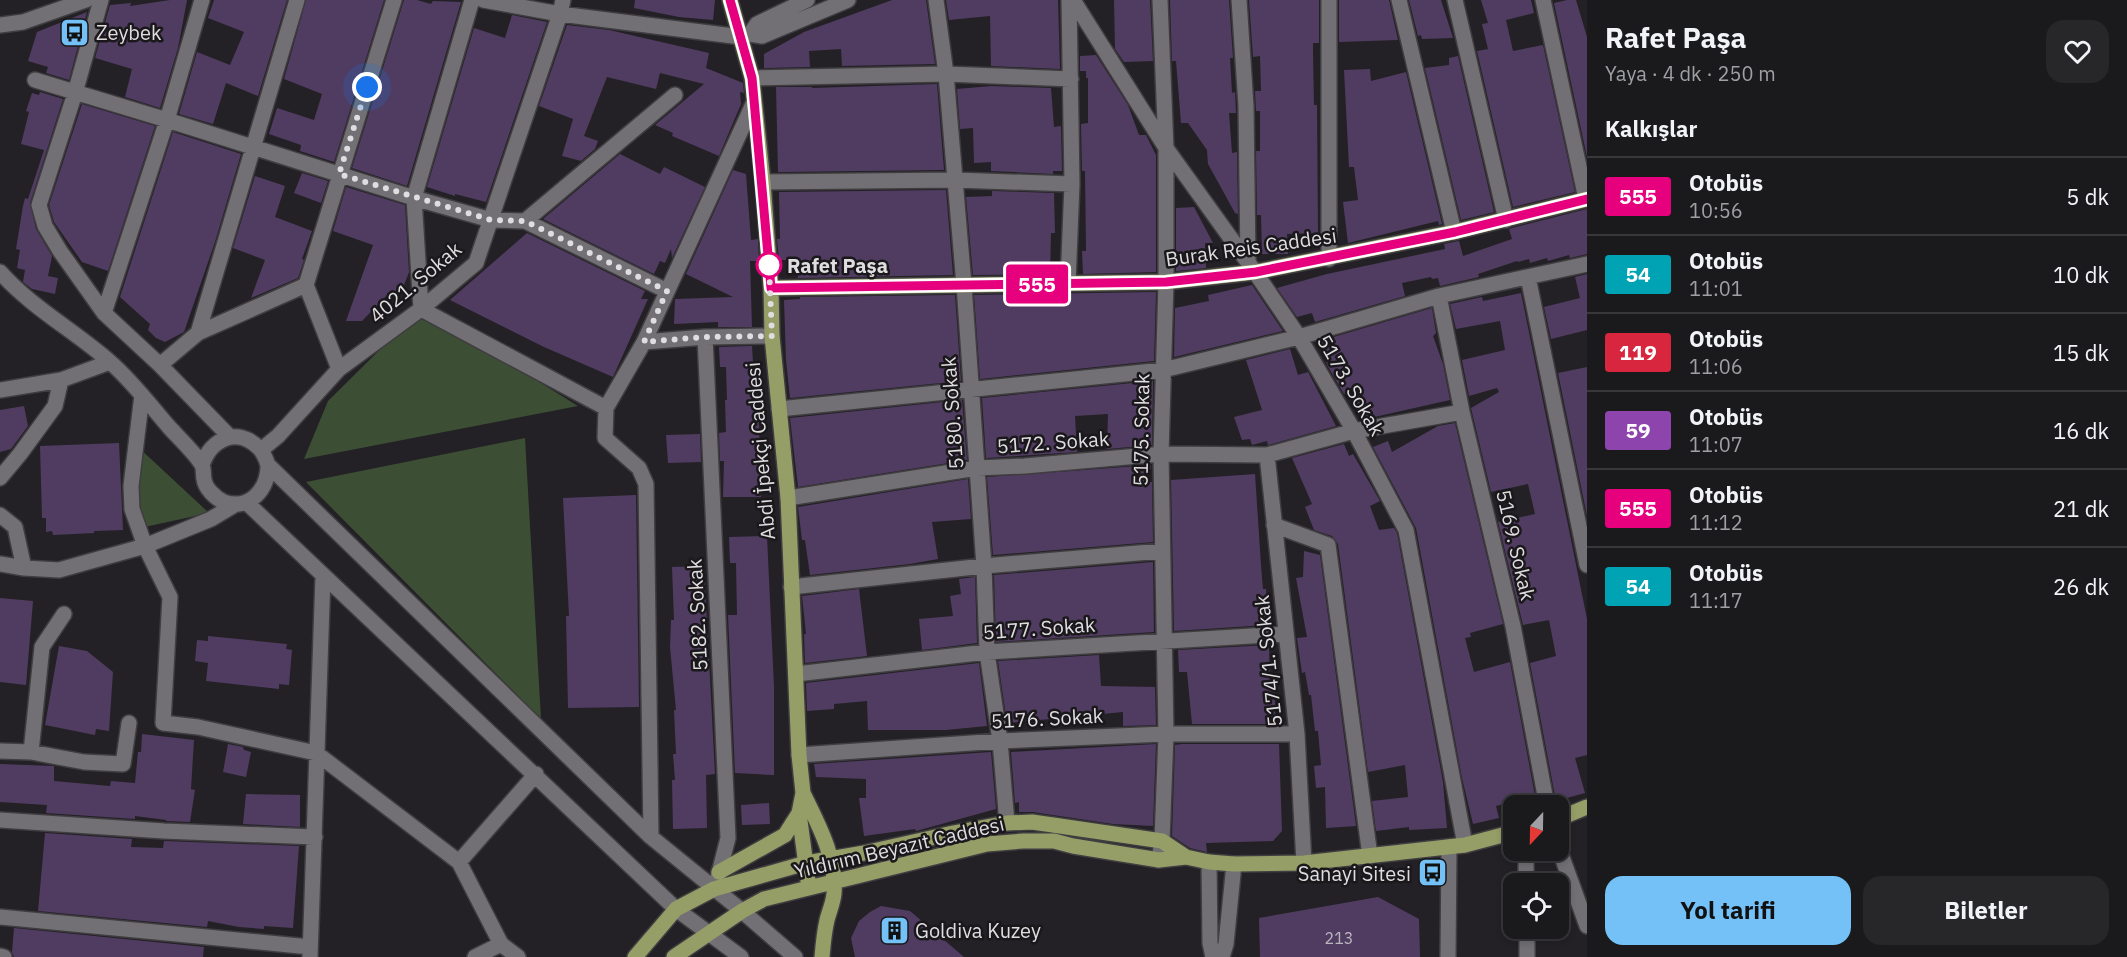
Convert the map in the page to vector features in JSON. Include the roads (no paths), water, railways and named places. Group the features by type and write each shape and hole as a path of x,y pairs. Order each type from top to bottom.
{"main road":[{"name":"Abdi İpekçi Caddesi","path":"730,0 746,35 762,182 771,288 772,336 788,498 799,755 803,793 799,813 809,888"},
{"name":"Burak Reis Caddesi","path":"771,288 1166,282 1252,267 1329,259 1455,232 1587,199"},
{"name":"Abdi İpekçi Caddesi","path":"803,793 819,824 830,858 834,882 834,896 824,936 822,957"},
{"path":"1569,814 1587,807"},
{"path":"719,872 785,835 799,813"},
{"name":"Yıldırım Beyazıt Caddesi","path":"676,909 714,889 806,863 1007,823 1032,822 1162,842 1186,857"},
{"name":"Yıldırım Beyazıt Caddesi","path":"674,957 742,910 764,899 987,844 1023,841 1053,842 1159,860 1186,857 1234,864 1304,863 1457,846 1503,835"},
{"path":"635,957 676,909"}],"street":[{"path":"0,25 23,22 87,0"},
{"path":"101,0 75,93 39,205 45,226 60,251 104,313 237,438 261,450 268,465 651,837 742,910 795,957"},
{"path":"104,313 167,120 202,0"},
{"path":"198,333 297,0"},
{"path":"339,369 306,285 394,0"},
{"path":"472,0 414,198 421,309 606,408"},
{"path":"483,0 561,7 762,36 848,0"},
{"path":"746,35 757,24 807,0"},
{"name":"5180. Sokak","path":"936,0 946,74 964,285 984,566 987,652 1000,741 1007,823"},
{"path":"1068,283 1072,184 1069,0"},
{"name":"5173. Sokak","path":"1074,0 1166,148 1252,267 1299,337 1354,431 1406,530 1457,846 1448,957"},
{"name":"5175. Sokak","path":"1159,860 1162,842 1166,734 1161,454 1166,282 1166,148 1160,0"},
{"path":"1239,0 1246,106 1252,267"},
{"path":"1329,0 1329,259"},
{"path":"1399,0 1455,232"},
{"path":"1455,0 1506,220"},
{"path":"1543,0 1587,199"},
{"name":"4021. Sokak","path":"261,450 278,436 339,369 421,309 476,263 561,7"},
{"path":"752,78 946,74 1071,79"},
{"path":"35,80 414,198 491,220 525,221 667,291"},
{"path":"525,221 675,95"},
{"path":"651,837 646,484 639,468 605,438 606,408 644,342 754,102"},
{"path":"762,182 955,180 1072,184"},
{"path":"779,409 1163,370 1299,337 1439,296 1587,264"},
{"path":"0,272 14,288 110,362 142,395 202,465"},
{"path":"1528,277 1587,564"},
{"path":"160,365 198,333 306,285"},
{"name":"5169. Sokak","path":"1439,296 1462,412 1513,626 1545,795"},
{"path":"644,342 705,337 772,336"},
{"name":"5182. Sokak","path":"705,337 728,838 714,889"},
{"path":"0,390 61,380 110,362"},
{"path":"0,477 20,454 54,406 61,380"},
{"path":"142,395 131,486 132,509 145,546 170,597 163,723 198,727 316,753 459,862 501,944 518,957"},
{"name":"5172. Sokak","path":"788,498 977,468 1161,454 1267,455 1354,431 1462,412"},
{"path":"237,438 220,441 212,447 202,465 204,482 214,496 225,502 241,503 323,575 536,774 676,909 741,957"},
{"name":"5174/1. Sokak","path":"1267,455 1297,734 1304,863"},
{"path":"0,564 59,570 145,546 211,519 256,496 264,488 268,477 268,465"},
{"path":"0,515 15,527 24,568"},
{"path":"1274,525 1328,545 1370,856"},
{"path":"791,587 984,566 1162,551"},
{"path":"0,917 310,952 323,575"},
{"path":"31,752 42,647 64,614"},
{"name":"5177. Sokak","path":"796,674 987,652 1285,634"},
{"path":"0,751 31,752 84,762 123,764 129,723"},
{"name":"5176. Sokak","path":"799,755 1000,741 1166,734 1297,734"},
{"path":"459,862 536,774"},
{"path":"0,820 164,831 315,837"},
{"path":"1563,861 1587,926"},
{"path":"1209,862 1210,943 1213,957"},
{"path":"1222,957 1226,944 1234,864"},
{"path":"1527,939 1527,957"},
{"path":"475,957 501,944"}],"place":[{"name":"Zeybek","path":"75,32"},
{"name":"Rafet Paşa","path":"769,265"},
{"name":"Sanayi Sitesi","path":"1432,873"},
{"name":"Goldiva Kuzey","path":"894,930"}]}
